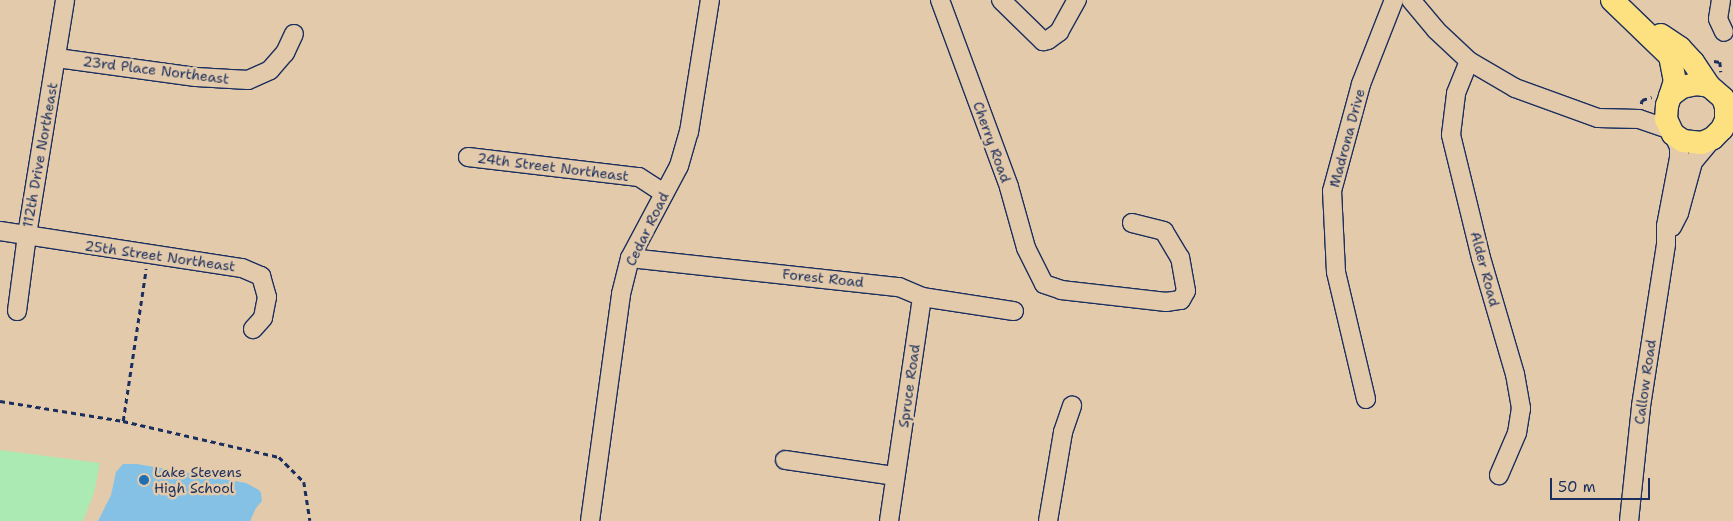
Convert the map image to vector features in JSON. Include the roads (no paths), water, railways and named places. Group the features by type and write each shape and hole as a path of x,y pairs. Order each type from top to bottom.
{"main road":[{"path":"1612,0 1639,28 1670,56 1675,81 1668,101 1666,119 1672,132 1683,141 1694,143 1722,130 1726,120 1726,107 1721,95 1680,48 1654,30 1639,28"},
{"path":"1668,101 1682,87 1697,84 1721,95"}],"street":[{"name":"112th Drive Northeast","path":"17,311 27,235 66,0"},
{"name":"Cedar Road","path":"590,521 621,294 630,258 679,166 689,132 710,0"},
{"name":"Cherry Road","path":"940,0 1009,188 1026,248 1044,284 1061,290 1166,302 1181,300 1186,291 1180,258 1164,231 1132,223"},
{"path":"1001,0 1043,41 1048,40 1059,32 1077,0"},
{"name":"Madrona Drive","path":"1366,400 1336,272 1332,191 1361,84 1394,0"},
{"path":"1411,0 1436,30 1469,61 1515,88 1598,118 1639,119 1672,132"},
{"path":"1721,0 1718,19 1724,32"},
{"name":"23rd Place Northeast","path":"57,58 196,77 248,80 270,70 285,53 294,34"},
{"name":"Alder Road","path":"1469,61 1456,94 1451,135 1482,258 1515,374 1521,408 1517,433 1499,475"},
{"path":"1570,108 1640,109 1668,101"},
{"name":"Callow Road","path":"1666,244 1679,213 1693,162 1722,130"},
{"name":"Callow Road","path":"1629,521 1642,406 1666,244 1670,195 1679,158 1679,147 1672,132"},
{"name":"24th Street Northeast","path":"468,157 639,177 664,193"},
{"name":"25th Street Northeast","path":"0,231 242,268 261,276 267,297 266,309 253,329"},
{"name":"Forest Road","path":"630,258 899,286 922,296 1014,311"},
{"name":"Spruce Road","path":"890,521 922,296"},
{"path":"1048,521 1063,432 1072,406"},
{"path":"785,460 896,476"}],"water":[{"path":"123,464 137,464 246,483 259,490 262,501 256,508 250,521 98,521 111,495 116,472"}],"place":[{"name":"Lake Stevens High School","path":"144,480"}]}
